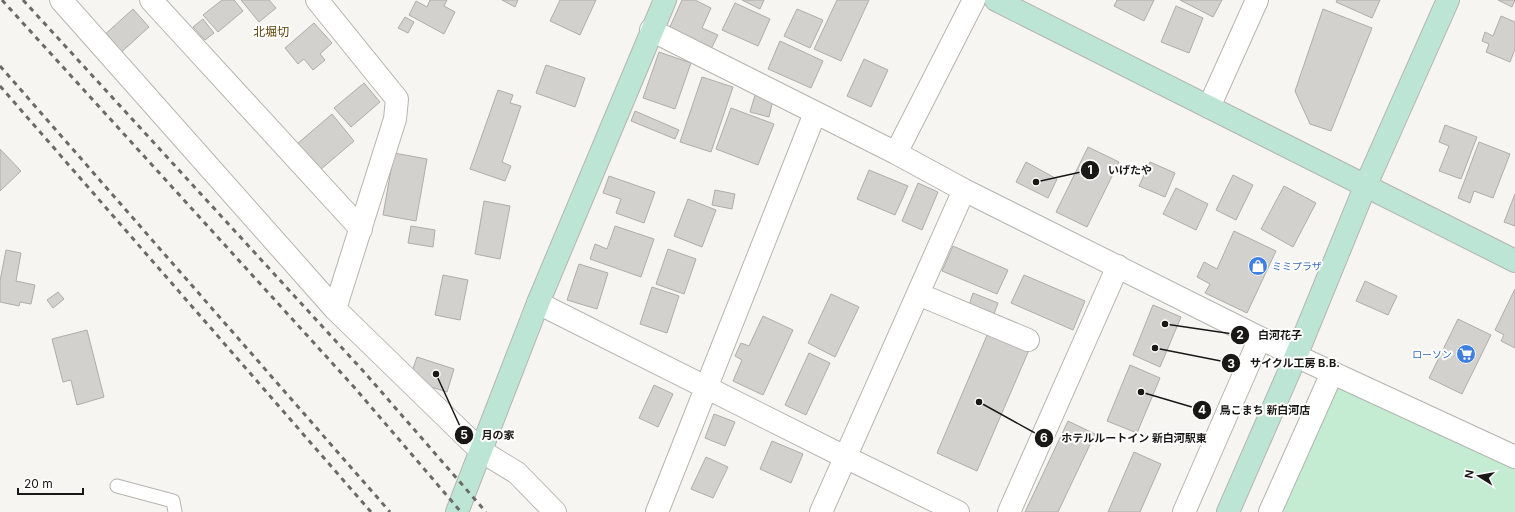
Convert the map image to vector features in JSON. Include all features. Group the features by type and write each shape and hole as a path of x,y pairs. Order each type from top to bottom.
{"street":[{"path":"61,0 335,309 481,451 517,473 554,512"},
{"path":"150,0 361,229"},
{"path":"317,0 397,99 395,119 335,309"},
{"path":"457,512 538,303 651,30 665,0"},
{"path":"896,152 974,0"},
{"path":"996,0 1365,187 1515,261"},
{"path":"1209,107 1257,0"},
{"path":"1228,512 1296,356 1365,187 1448,0"},
{"path":"651,30 814,113 896,152 964,190 1296,356 1515,457"},
{"path":"657,512 814,113"},
{"path":"821,512 847,458 964,190"},
{"path":"1009,512 1118,266"},
{"path":"918,294 1028,340"},
{"path":"538,303 958,512"},
{"path":"1184,512 1260,338"},
{"path":"1270,512 1332,373"}],"lane":[{"path":"117,486 173,501 175,512"}],"green space":[{"path":"1334,384 1515,461 1515,512 1283,512"}],"building":[{"path":"222,0 234,0 243,11 218,32 203,15"},
{"path":"241,0 269,0 276,8 259,22"},
{"path":"430,0 447,0 444,6 455,12 444,34 409,15 416,1 427,7"},
{"path":"502,0 518,0 515,7"},
{"path":"560,0 596,0 580,35 550,21"},
{"path":"682,0 695,0 711,8 702,28 718,35 711,49 669,29"},
{"path":"742,0 764,0 760,9"},
{"path":"837,0 869,0 841,61 814,49"},
{"path":"1117,0 1154,0 1144,21 1114,6"},
{"path":"1180,0 1222,0 1213,17"},
{"path":"1337,0 1380,0 1372,18 1336,2"},
{"path":"1498,0 1515,0 1512,7"},
{"path":"735,3 770,19 758,46 722,30"},
{"path":"1176,6 1203,18 1189,53 1161,42"},
{"path":"133,9 149,27 117,56 101,38"},
{"path":"797,9 823,20 810,48 784,36"},
{"path":"1323,9 1372,28 1331,131 1310,124 1295,91"},
{"path":"1501,16 1515,22 1515,49 1510,62 1486,52 1489,44 1482,41 1485,32 1493,36"},
{"path":"405,17 414,22 408,33 398,28"},
{"path":"203,19 214,33 205,40 193,27"},
{"path":"314,23 332,43 320,54 325,60 313,70 304,59 298,64 285,48"},
{"path":"780,41 823,61 811,88 768,69"},
{"path":"659,52 691,63 675,109 643,98"},
{"path":"864,59 888,70 871,107 847,96"},
{"path":"546,65 585,78 575,107 536,93"},
{"path":"702,77 733,87 711,152 680,142"},
{"path":"364,83 380,102 351,127 334,108"},
{"path":"498,90 513,95 510,103 521,106 502,162 511,166 505,181 470,169"},
{"path":"755,95 773,100 769,117 750,112"},
{"path":"731,108 774,124 758,165 716,149"},
{"path":"635,111 679,130 675,139 631,121"},
{"path":"332,114 354,141 320,170 297,144"},
{"path":"1445,125 1477,137 1461,179 1439,171 1449,146 1439,142"},
{"path":"1479,142 1510,154 1493,198 1474,191 1470,203 1458,198"},
{"path":"1088,147 1119,162 1087,227 1056,212"},
{"path":"0,149 21,171 0,191"},
{"path":"394,153 427,159 416,221 383,215"},
{"path":"1026,162 1057,179 1048,198 1016,182"},
{"path":"1150,162 1175,173 1165,197 1139,186"},
{"path":"869,170 908,186 895,215 857,199"},
{"path":"1233,175 1253,185 1236,220 1216,210"},
{"path":"609,176 655,192 644,223 616,213 621,199 603,193"},
{"path":"918,183 938,192 922,230 902,221"},
{"path":"1284,186 1316,203 1293,247 1261,229"},
{"path":"1176,188 1208,204 1196,230 1163,214"},
{"path":"715,190 735,194 732,209 712,205"},
{"path":"1515,194 1515,226 1504,222"},
{"path":"688,199 716,210 702,247 674,236"},
{"path":"484,201 510,206 500,259 475,254"},
{"path":"411,226 435,230 433,247 408,243"},
{"path":"615,226 654,239 641,277 590,259 595,244 607,249"},
{"path":"1234,231 1276,251 1247,313 1205,293 1210,284 1197,277 1204,262 1217,269"},
{"path":"953,246 1008,270 997,294 942,271"},
{"path":"668,249 696,259 684,294 656,284"},
{"path":"6,250 21,253 16,281 35,285 31,304 20,302 19,306 0,302 0,281"},
{"path":"579,264 608,273 597,309 567,300"},
{"path":"443,275 468,280 460,320 435,315"},
{"path":"1024,275 1085,301 1073,330 1011,303"},
{"path":"1365,281 1397,296 1388,315 1356,301"},
{"path":"652,287 679,296 667,333 640,324"},
{"path":"1515,289 1515,348 1501,341 1504,335 1495,330"},
{"path":"58,292 64,299 53,308 47,300"},
{"path":"973,293 998,303 994,314 969,305"},
{"path":"831,294 859,307 835,357 808,343"},
{"path":"1153,305 1181,317 1160,367 1133,355"},
{"path":"763,316 793,330 763,395 733,381 742,360 735,356 741,343 749,346"},
{"path":"1458,319 1491,335 1462,394 1429,378"},
{"path":"87,330 104,397 77,405 71,380 63,382 52,339"},
{"path":"988,333 1029,350 977,471 937,453"},
{"path":"809,353 830,363 806,415 785,405"},
{"path":"417,357 454,369 447,392 409,380"},
{"path":"1130,365 1160,378 1137,433 1107,421"},
{"path":"654,385 673,394 658,427 639,418"},
{"path":"714,414 735,422 725,446 705,438"},
{"path":"1068,421 1095,434 1058,512 1025,512"},
{"path":"772,441 803,454 791,483 760,469"},
{"path":"1134,452 1161,464 1140,512 1108,512"},
{"path":"706,457 728,467 713,498 691,489"}],"railway":[{"path":"2,0 354,387 461,512"},
{"path":"23,0 365,373 486,512"},
{"path":"0,66 390,512"},
{"path":"0,86 371,512"}],"place":[{"name":"いげたや","path":"1036,182"},
{"name":"ミミプラザ","path":"1258,266"},
{"name":"白河花子","path":"1165,324"},
{"name":"サイクル工房 B.B.","path":"1155,348"},
{"name":"ローソン","path":"1466,354"},
{"name":"月の家","path":"436,374"},
{"name":"鳥こまち 新白河店","path":"1141,392"},
{"name":"ホテルルートイン 新白河駅東","path":"979,402"}],"district":[{"name":"北堀切","path":"271,31"}]}
